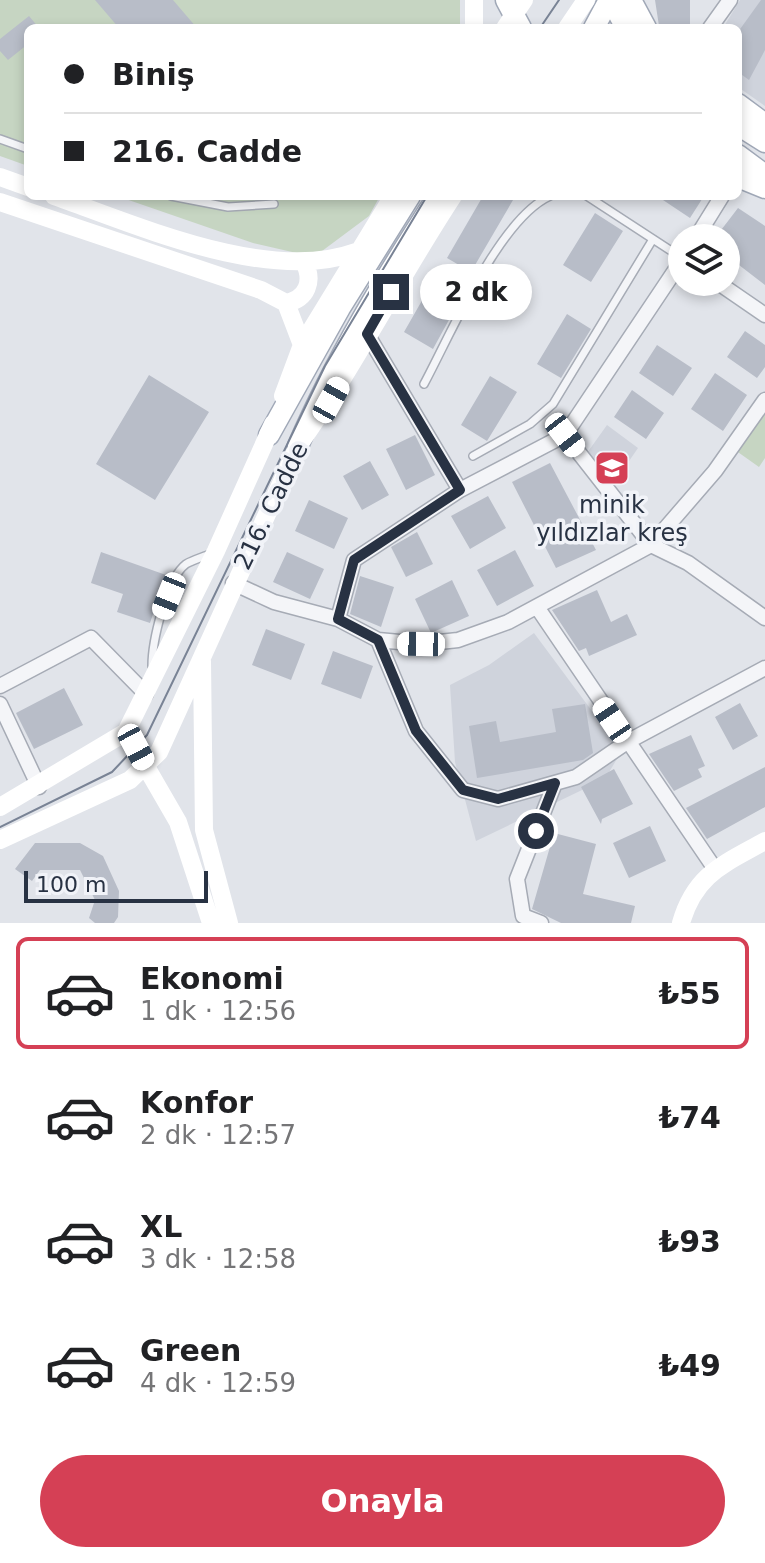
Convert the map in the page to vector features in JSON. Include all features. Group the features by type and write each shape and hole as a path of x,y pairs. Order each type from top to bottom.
{"main road":[{"path":"474,0 474,24"},
{"path":"570,24 586,0"},
{"path":"596,24 610,0"},
{"path":"610,0 624,24"},
{"path":"631,0 644,24"},
{"path":"742,107 765,124"},
{"path":"742,128 765,142"},
{"path":"742,158 765,175"},
{"path":"0,177 24,186"},
{"path":"742,179 765,188"},
{"path":"65,200 148,229 265,261 333,260 356,252"},
{"name":"216. Cadde","path":"126,732 216,551 269,435 302,345 390,200"},
{"path":"269,435 347,295 407,200"},
{"path":"298,446 317,402 371,303 435,200"},
{"name":"216. Cadde","path":"125,783 159,752 233,583 298,446 331,400 367,334 451,200"},
{"path":"0,202 261,290 286,303 302,345"},
{"path":"286,303 296,300 307,289 309,272 304,262"},
{"path":"202,655 204,830 229,923"},
{"path":"0,807 39,787 126,732 190,849 211,923"},
{"path":"0,840 125,783 153,790 169,806"},
{"path":"681,923 691,894 715,869 765,842"}],"street":[{"path":"713,24 730,0"},
{"path":"705,224 720,200"},
{"path":"338,619 354,560 460,490 565,435 668,280"},
{"path":"737,296 765,315"},
{"path":"367,334 460,490"},
{"path":"233,583 274,602 338,619 378,640 411,644 458,640 537,607 651,545 715,471 765,400"},
{"path":"565,435 651,545 688,563 765,618"},
{"path":"537,607 715,869"},
{"path":"0,686 91,638 149,688"},
{"path":"378,640 416,731 463,790 498,799 576,777 627,742 765,668"},
{"path":"0,704 39,787"},
{"path":"541,923 523,916 517,879 555,783"}],"lane":[{"path":"0,139 24,148"},
{"path":"192,200 228,207 274,204"},
{"path":"424,384 504,238 532,206 543,200"},
{"path":"593,200 668,249"},
{"path":"473,456 530,424 553,404 653,239"}],"shaded area":[{"path":"740,0 765,0 765,106 742,90 742,24 725,24"},
{"name":"minik yıldızlar kreş","path":"607,425 638,448 614,483 587,453"},
{"path":"534,633 612,738 627,742 605,779 476,841 455,762 450,685 489,665"}],"green space":[{"path":"0,0 460,0 460,24 24,24 24,165 0,156"},
{"path":"129,200 378,200 369,216 314,257 253,243"},
{"path":"765,407 765,458 759,467 735,450"}],"building":[{"path":"95,0 173,0 194,24 116,24"},
{"path":"655,0 690,0 690,24 659,24"},
{"path":"761,0 765,0 765,50 749,80 742,75 742,26"},
{"path":"29,16 36,24 24,24 24,47 8,60 0,51 0,39"},
{"path":"481,200 513,200 471,272 447,258"},
{"path":"663,200 701,200 690,218"},
{"path":"738,208 765,226 765,285 740,266 740,224 726,224"},
{"path":"595,213 623,231 591,282 563,265"},
{"path":"428,290 456,307 433,349 404,332"},
{"path":"567,314 591,329 561,378 537,364"},
{"path":"745,331 765,345 765,367 757,378 727,357"},
{"path":"657,345 692,368 673,396 639,373"},
{"path":"715,373 747,395 723,431 691,409"},
{"path":"149,375 209,412 155,500 96,464"},
{"path":"490,376 517,392 487,441 461,425"},
{"path":"632,390 664,413 646,439 614,417"},
{"path":"415,435 435,475 406,490 386,449"},
{"path":"370,461 389,495 362,510 343,476"},
{"path":"550,463 596,550 556,568 512,482"},
{"path":"488,496 506,528 470,549 451,516"},
{"path":"309,500 348,518 334,549 295,531"},
{"path":"417,532 433,564 406,577 391,547"},
{"path":"515,550 534,586 497,606 477,570"},
{"path":"101,552 166,575 150,623 117,612 123,594 91,583"},
{"path":"287,552 324,569 310,599 273,582"},
{"path":"360,576 394,587 381,627 350,614"},
{"path":"452,580 469,616 431,633 415,599"},
{"path":"597,590 611,622 627,614 637,635 589,656 586,648 579,651 552,610"},
{"path":"266,629 305,644 291,680 252,665"},
{"path":"333,651 373,666 361,699 321,684"},
{"path":"64,688 83,725 34,749 16,713"},
{"path":"740,703 758,736 733,750 715,717"},
{"path":"585,704 593,753 583,760 477,778 469,726 496,721 500,742 556,732 552,709"},
{"path":"691,735 705,766 698,769 702,777 674,791 649,754"},
{"path":"765,767 765,807 707,839 686,808"},
{"path":"614,769 633,804 602,819 601,824 581,787"},
{"path":"650,826 666,861 629,878 613,843"},
{"path":"554,833 596,844 583,894 635,906 631,923 561,923 532,909"},
{"path":"35,843 80,843 103,856 119,891 118,917 114,923 95,923 89,918 95,900 80,870 40,870 32,881 15,869"}],"tram line":[{"path":"543,24 559,0"},
{"path":"0,827 112,772 147,735 325,366 425,200"}],"place":[{"name":"minik yıldızlar kreş","path":"612,468"}],"route":[{"path":"391,292 367,334 460,490 354,560 338,619 378,640 416,731 463,790 498,799 555,783 536,831"}]}
